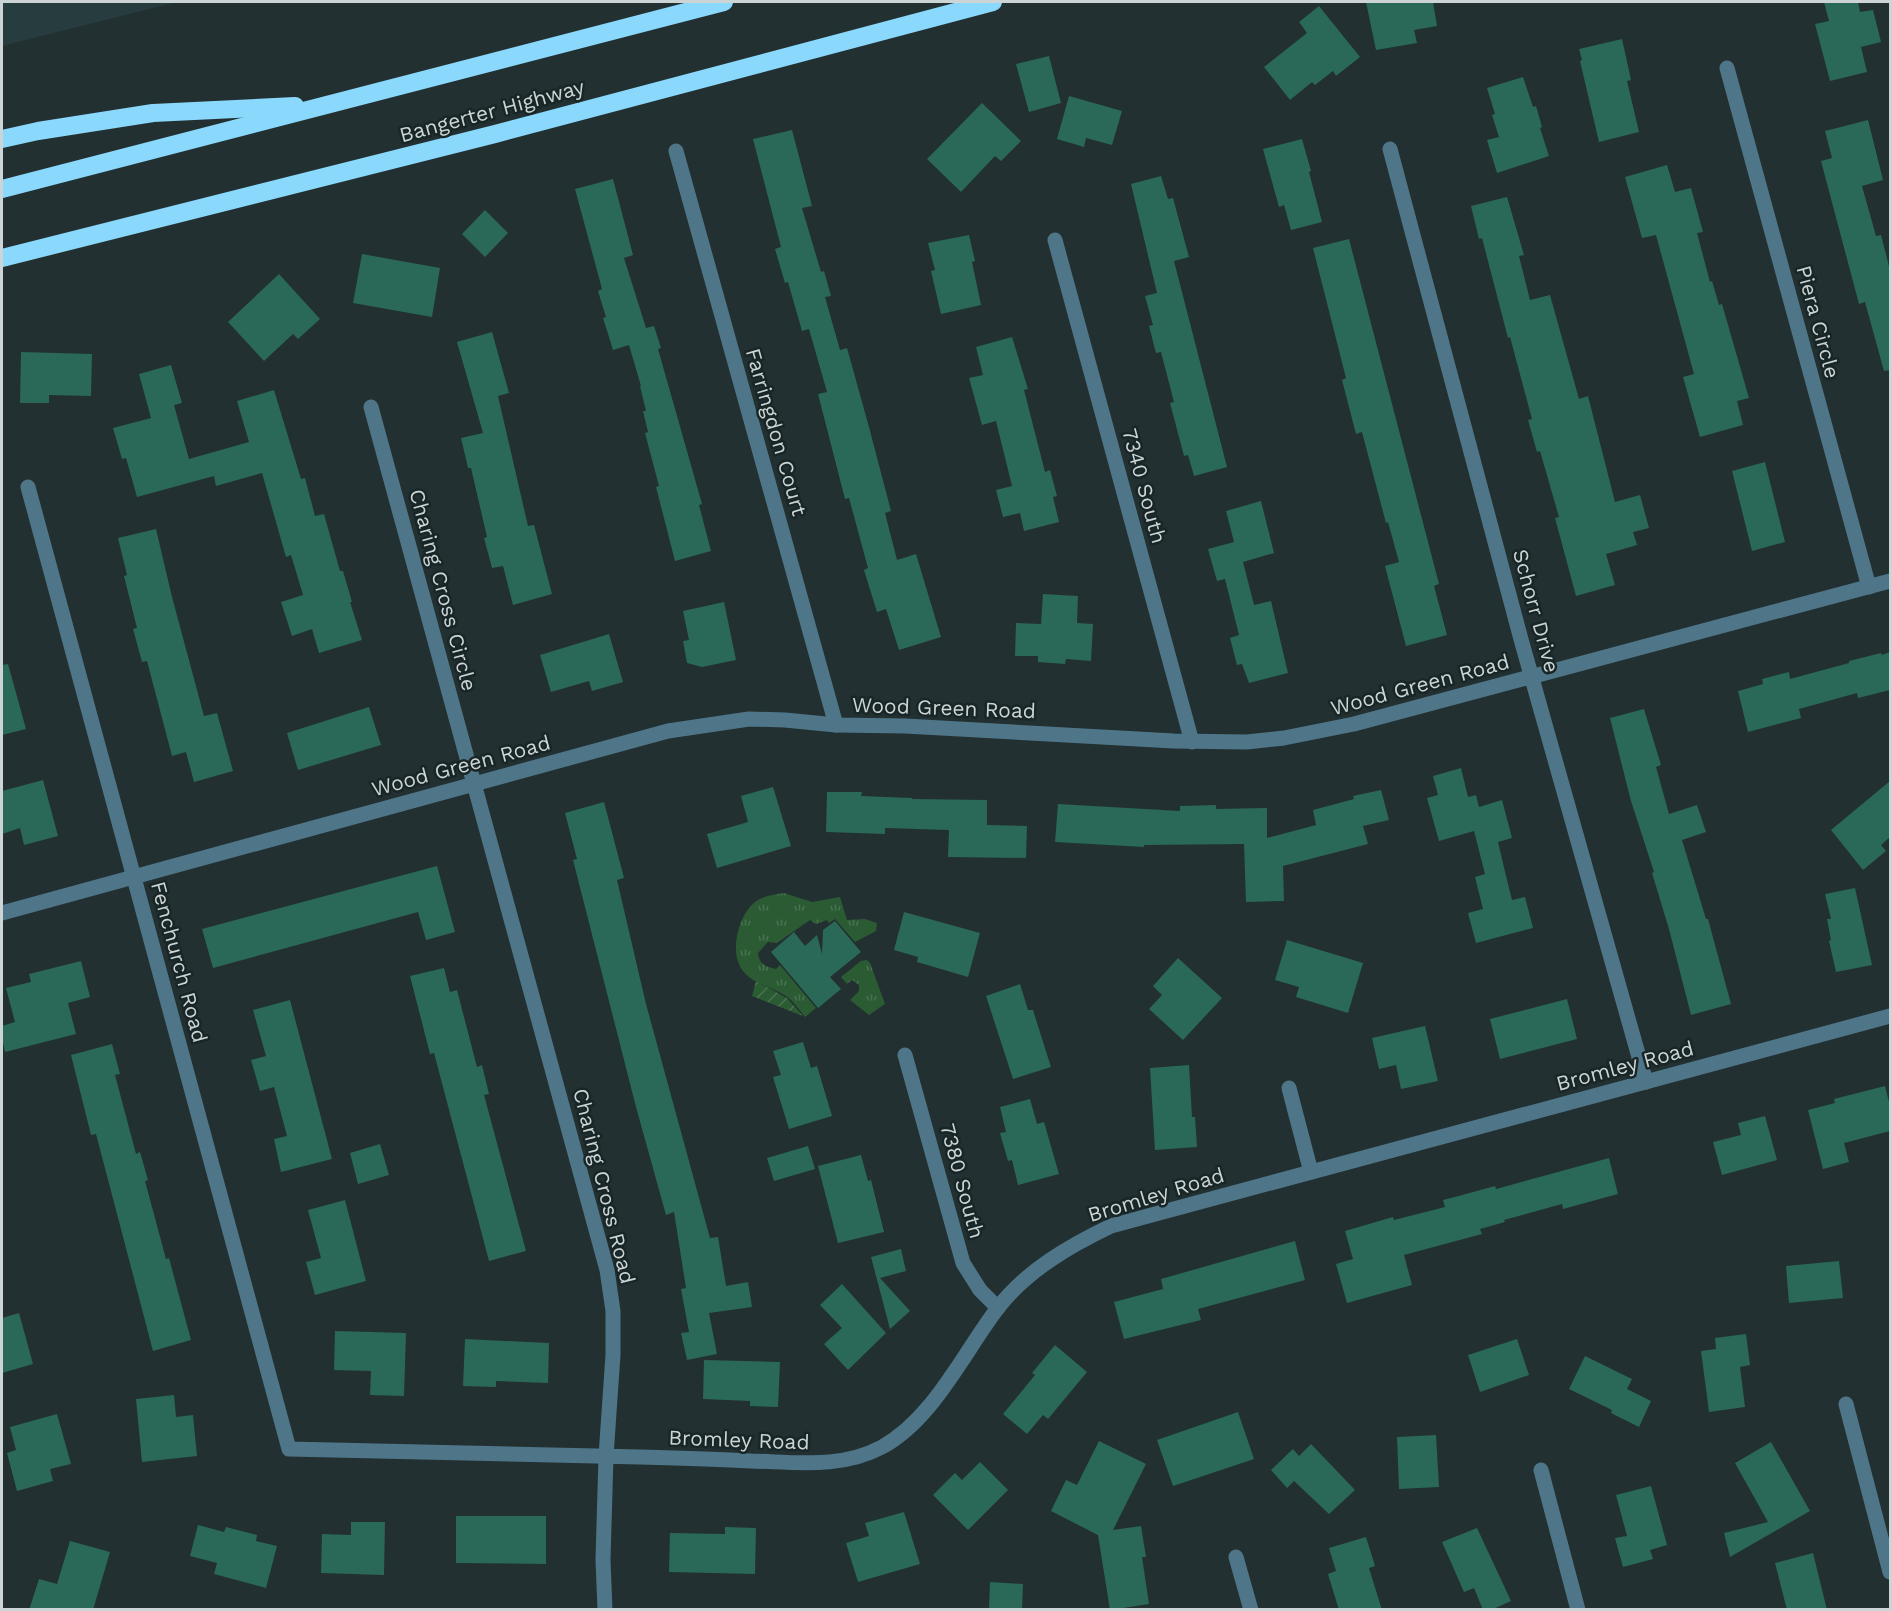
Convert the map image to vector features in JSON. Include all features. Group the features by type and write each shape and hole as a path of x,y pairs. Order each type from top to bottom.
{"highway":[{"path":"2,189 724,2"},
{"name":"Bangerter Highway","path":"2,258 495,134 993,2"},
{"path":"2,139 153,113 333,105"}],"street":[{"name":"Piera Circle","path":"1727,68 1869,587"},
{"name":"Schorr Drive","path":"1389,149 1532,677 1646,1082"},
{"name":"Farringdon Court","path":"676,151 836,725"},
{"name":"7340 South","path":"1055,240 1192,742"},
{"name":"Charing Cross Circle","path":"371,407 475,783"},
{"name":"Fenchurch Road","path":"28,487 289,1449"},
{"name":"Wood Green Road","path":"2,913 668,731 749,719 1192,742 1248,742 1329,730 1890,581"},
{"name":"Charing Cross Road","path":"475,783 607,1270 613,1320 613,1355 606,1456 603,1560 605,1610"},
{"name":"Bromley Road","path":"289,1449 606,1456 823,1464 856,1457 882,1447 902,1434 931,1404 998,1308 1035,1270 1071,1245 1112,1226 1890,1016"},
{"name":"7380 South","path":"905,1055 963,1263 980,1290 998,1308"},
{"path":"1289,1088 1311,1172"},
{"path":"1846,1404 1890,1572"},
{"path":"1541,1470 1578,1610"},
{"path":"1236,1557 1251,1610"}],"shaded area":[{"path":"2,2 177,2 2,46"}],"green space":[{"path":"784,893 812,902 840,897 847,920 865,919 877,923 876,931 855,942 835,919 829,923 827,920 816,924 810,920 777,943 768,942 758,953 761,962 766,966 776,969 780,965 816,1008 805,1017 786,996 757,982 743,972 737,959 737,936 741,922 749,908 763,897"},
{"path":"867,960 885,1004 869,1015 850,1000 859,991 859,985 852,980 847,984 841,977 861,961"},
{"path":"756,981 787,998 803,1016 752,996"}],"building":[{"path":"1366,2 1433,2 1437,26 1414,30 1417,43 1376,50"},
{"path":"1824,2 1858,2 1860,12 1873,10 1881,42 1861,47 1867,72 1830,81 1815,24 1829,21"},
{"path":"1319,6 1360,57 1336,76 1333,71 1315,85 1312,82 1290,100 1264,67 1307,33 1299,22"},
{"path":"1622,39 1631,80 1627,81 1639,132 1599,142 1579,49"},
{"path":"1049,56 1061,103 1029,112 1016,64"},
{"path":"1523,77 1533,107 1536,106 1549,156 1497,173 1487,140 1499,137 1487,88"},
{"path":"1069,96 1122,111 1112,145 1086,138 1084,147 1057,139"},
{"path":"982,103 1021,141 1001,161 995,156 961,192 927,159"},
{"path":"1868,120 1883,180 1862,186 1876,236 1881,235 1890,270 1890,370 1884,371 1865,302 1859,304 1821,161 1832,158 1825,131"},
{"path":"792,130 812,206 802,208 821,272 824,271 831,296 825,297 840,350 847,348 869,427 891,511 885,513 897,560 916,554 941,637 899,650 886,609 877,612 864,570 868,568 849,498 845,499 818,394 827,392 809,329 802,331 788,282 785,283 775,249 781,247 753,139"},
{"path":"1302,139 1322,222 1291,230 1284,205 1279,207 1263,149"},
{"path":"1667,165 1675,192 1691,188 1703,232 1697,233 1710,282 1712,281 1719,305 1722,304 1749,398 1737,401 1743,425 1700,437 1683,377 1694,374 1656,235 1642,238 1625,177"},
{"path":"1161,176 1168,199 1173,198 1189,257 1174,261 1227,467 1194,476 1188,455 1184,456 1170,403 1174,402 1161,352 1156,353 1149,326 1153,325 1145,296 1157,293 1131,184"},
{"path":"613,179 633,255 624,258 646,328 654,326 661,348 658,349 702,504 699,505 711,551 675,561 645,433 648,432 641,386 629,345 613,350 603,318 606,317 598,291 602,289 575,189"},
{"path":"1507,197 1524,255 1519,256 1530,300 1550,295 1579,399 1588,396 1615,502 1640,495 1649,528 1633,532 1637,545 1606,554 1615,585 1576,596 1555,518 1559,517 1540,451 1537,452 1528,420 1532,419 1510,337 1508,338 1482,238 1479,239 1471,206"},
{"path":"485,210 508,233 485,257 462,234"},
{"path":"969,235 981,305 941,314 931,271 935,270 928,243"},
{"path":"1349,239 1439,584 1434,586 1447,635 1406,646 1385,566 1399,562 1388,522 1386,523 1362,432 1356,434 1342,380 1346,378 1313,248"},
{"path":"362,254 440,268 432,317 353,303"},
{"path":"279,274 320,319 298,339 293,334 264,361 228,322"},
{"path":"492,332 509,393 498,396 528,526 534,525 552,594 513,605 503,566 492,568 471,468 468,468 461,438 483,433 457,342"},
{"path":"1012,337 1028,389 1024,390 1045,472 1050,470 1057,496 1053,497 1059,522 1024,531 1020,513 1003,517 996,490 1012,486 996,421 982,425 969,378 983,375 976,347"},
{"path":"21,352 92,354 91,396 49,395 49,403 20,403"},
{"path":"171,365 182,403 174,405 189,459 249,442 237,401 274,390 301,479 305,478 315,516 324,514 362,640 319,653 312,629 292,636 281,602 303,595 291,555 286,557 262,473 216,486 214,476 137,497 126,458 122,459 113,428 151,418 139,374"},
{"path":"1765,462 1785,542 1752,551 1732,471"},
{"path":"1261,501 1274,553 1243,562 1254,605 1271,601 1288,673 1249,683 1242,664 1237,665 1230,638 1239,635 1225,579 1217,581 1208,549 1234,542 1226,511"},
{"path":"156,529 204,716 217,713 233,771 194,782 186,752 172,756 147,661 142,662 133,629 137,628 124,576 127,575 118,538"},
{"path":"1043,594 1078,596 1077,623 1093,624 1091,661 1066,659 1065,664 1038,662 1038,656 1015,656 1016,623 1041,624"},
{"path":"724,602 736,660 702,667 687,663 683,641 689,640 683,611"},
{"path":"609,634 623,682 592,691 589,681 551,692 540,655"},
{"path":"1890,652 1890,690 1858,698 1857,693 1799,709 1801,718 1748,732 1738,691 1763,684 1762,679 1789,672 1790,679 1849,663 1849,661"},
{"path":"8,664 26,729 2,735 2,665"},
{"path":"369,707 381,745 298,770 287,733"},
{"path":"1644,709 1661,765 1656,767 1669,814 1697,805 1706,832 1682,840 1706,919 1708,919 1731,1004 1691,1015 1652,873 1654,872 1631,801 1610,718"},
{"path":"1461,768 1468,797 1476,795 1479,807 1502,800 1512,838 1498,842 1507,880 1512,900 1525,897 1533,928 1476,943 1468,913 1483,909 1475,877 1485,874 1474,831 1439,841 1427,798 1438,795 1433,776"},
{"path":"43,780 58,836 24,845 20,828 2,834 2,791"},
{"path":"1890,781 1890,837 1881,845 1886,851 1863,870 1831,830"},
{"path":"773,787 791,846 717,868 707,834 748,822 741,796"},
{"path":"1381,790 1389,820 1363,826 1368,844 1283,866 1284,901 1246,902 1244,844 1144,845 1144,847 1055,842 1058,804 1180,811 1180,806 1216,805 1216,809 1267,808 1267,838 1316,825 1313,810 1354,799 1353,796"},
{"path":"827,792 862,792 861,796 912,799 987,800 987,825 1027,826 1026,858 948,857 949,830 885,828 885,834 826,832"},
{"path":"604,802 624,878 617,880 646,1004 710,1238 718,1237 726,1286 748,1282 752,1307 709,1313 717,1354 687,1360 681,1333 689,1332 681,1289 686,1288 674,1212 666,1215 636,1107 573,860 577,859 565,813"},
{"path":"437,866 455,932 426,940 418,912 213,968 202,929"},
{"path":"1855,888 1872,965 1836,972 1829,941 1831,940 1827,919 1831,919 1825,894"},
{"path":"904,912 980,933 968,977 917,962 918,957 894,950"},
{"path":"835,921 861,952 830,977 841,989 818,1008 771,952 794,932 805,946 817,935 822,954 823,930"},
{"path":"1287,940 1363,963 1348,1013 1296,997 1299,987 1275,980"},
{"path":"1178,958 1222,998 1183,1040 1149,1009 1162,995 1153,986"},
{"path":"81,961 90,997 68,1003 76,1034 5,1052 2,1026 15,1022 6,988 31,982 29,974"},
{"path":"444,968 450,992 457,990 477,1067 482,1065 489,1094 484,1095 526,1251 489,1261 434,1053 430,1054 410,976"},
{"path":"1020,984 1028,1010 1033,1010 1051,1067 1013,1079 986,996"},
{"path":"1567,999 1577,1039 1500,1059 1490,1019"},
{"path":"290,1000 332,1159 281,1172 274,1139 287,1136 274,1087 260,1091 251,1060 266,1056 253,1010"},
{"path":"1425,1026 1438,1081 1401,1089 1396,1065 1379,1069 1372,1038"},
{"path":"803,1042 811,1068 817,1066 832,1116 789,1129 773,1077 781,1075 773,1051"},
{"path":"112,1044 120,1074 115,1075 136,1154 140,1152 148,1180 145,1181 166,1259 169,1258 191,1340 153,1351 96,1134 91,1135 71,1055"},
{"path":"1189,1065 1192,1117 1195,1117 1197,1147 1155,1150 1150,1068"},
{"path":"1885,1086 1890,1106 1890,1131 1844,1143 1849,1162 1823,1169 1808,1110 1835,1103 1834,1099"},
{"path":"1030,1099 1037,1124 1044,1122 1059,1174 1018,1185 1012,1160 1008,1161 1000,1133 1006,1132 1000,1107"},
{"path":"1765,1116 1777,1160 1722,1175 1713,1142 1741,1135 1738,1123"},
{"path":"380,1144 389,1175 358,1184 350,1153"},
{"path":"808,1146 815,1169 774,1181 767,1158"},
{"path":"861,1155 868,1181 871,1180 884,1232 838,1243 818,1166"},
{"path":"1609,1158 1618,1194 1563,1209 1562,1204 1504,1220 1505,1222 1480,1229 1482,1234 1404,1255 1412,1285 1347,1303 1336,1264 1353,1259 1345,1231 1393,1217 1394,1220 1445,1207 1443,1200 1495,1186 1496,1189"},
{"path":"345,1200 366,1281 315,1295 306,1262 321,1258 308,1210"},
{"path":"1295,1241 1305,1280 1198,1309 1201,1320 1124,1339 1114,1302 1163,1289 1161,1279"},
{"path":"901,1249 906,1271 880,1278 910,1311 890,1329 871,1257"},
{"path":"1839,1261 1843,1298 1789,1303 1786,1266"},
{"path":"842,1284 886,1333 848,1370 824,1344 842,1328 820,1305"},
{"path":"19,1313 33,1364 2,1373 2,1318"},
{"path":"335,1331 406,1333 404,1396 370,1395 371,1371 334,1370"},
{"path":"1746,1334 1750,1365 1740,1367 1745,1407 1709,1412 1701,1351 1716,1349 1715,1338"},
{"path":"465,1339 549,1343 548,1383 496,1381 496,1387 463,1386"},
{"path":"1517,1339 1529,1375 1480,1392 1468,1355"},
{"path":"1055,1345 1087,1372 1048,1419 1043,1415 1027,1434 1003,1414 1035,1375 1032,1373"},
{"path":"1585,1356 1632,1379 1627,1389 1651,1401 1639,1427 1611,1413 1612,1410 1569,1389"},
{"path":"704,1360 780,1362 778,1407 750,1406 750,1401 703,1399"},
{"path":"174,1395 176,1417 193,1415 197,1456 142,1462 136,1399"},
{"path":"1238,1412 1254,1459 1173,1486 1157,1440"},
{"path":"57,1414 71,1464 50,1469 53,1481 17,1491 7,1453 16,1450 10,1427"},
{"path":"1436,1435 1439,1487 1399,1489 1397,1437"},
{"path":"1099,1441 1146,1464 1113,1530 1141,1526 1146,1557 1142,1557 1149,1604 1110,1610 1098,1535 1051,1511 1066,1480 1077,1485"},
{"path":"1771,1442 1810,1511 1730,1557 1724,1533 1768,1522 1735,1463"},
{"path":"1311,1444 1355,1490 1329,1514 1294,1481 1287,1488 1271,1470 1293,1449 1299,1456"},
{"path":"980,1462 1008,1490 968,1530 933,1495 955,1473 962,1480"},
{"path":"1651,1486 1667,1545 1650,1550 1653,1559 1623,1567 1615,1538 1627,1536 1616,1495"},
{"path":"904,1512 920,1564 858,1582 846,1543 869,1536 865,1523"},
{"path":"456,1516 546,1516 546,1564 456,1563"},
{"path":"351,1522 385,1522 384,1575 321,1573 322,1534 351,1535"},
{"path":"198,1525 224,1532 226,1527 257,1535 256,1541 277,1546 266,1588 214,1574 217,1563 190,1556"},
{"path":"725,1527 756,1528 755,1574 669,1572 670,1533 725,1534"},
{"path":"1477,1528 1511,1601 1491,1610 1483,1610 1474,1588 1464,1592 1442,1542"},
{"path":"1366,1537 1375,1566 1369,1568 1382,1610 1339,1610 1328,1574 1336,1571 1329,1548"},
{"path":"70,1541 110,1552 93,1610 29,1610 39,1579 57,1584"},
{"path":"1813,1553 1827,1610 1787,1610 1775,1563"},
{"path":"990,1582 1023,1584 1022,1610 989,1610"}]}
